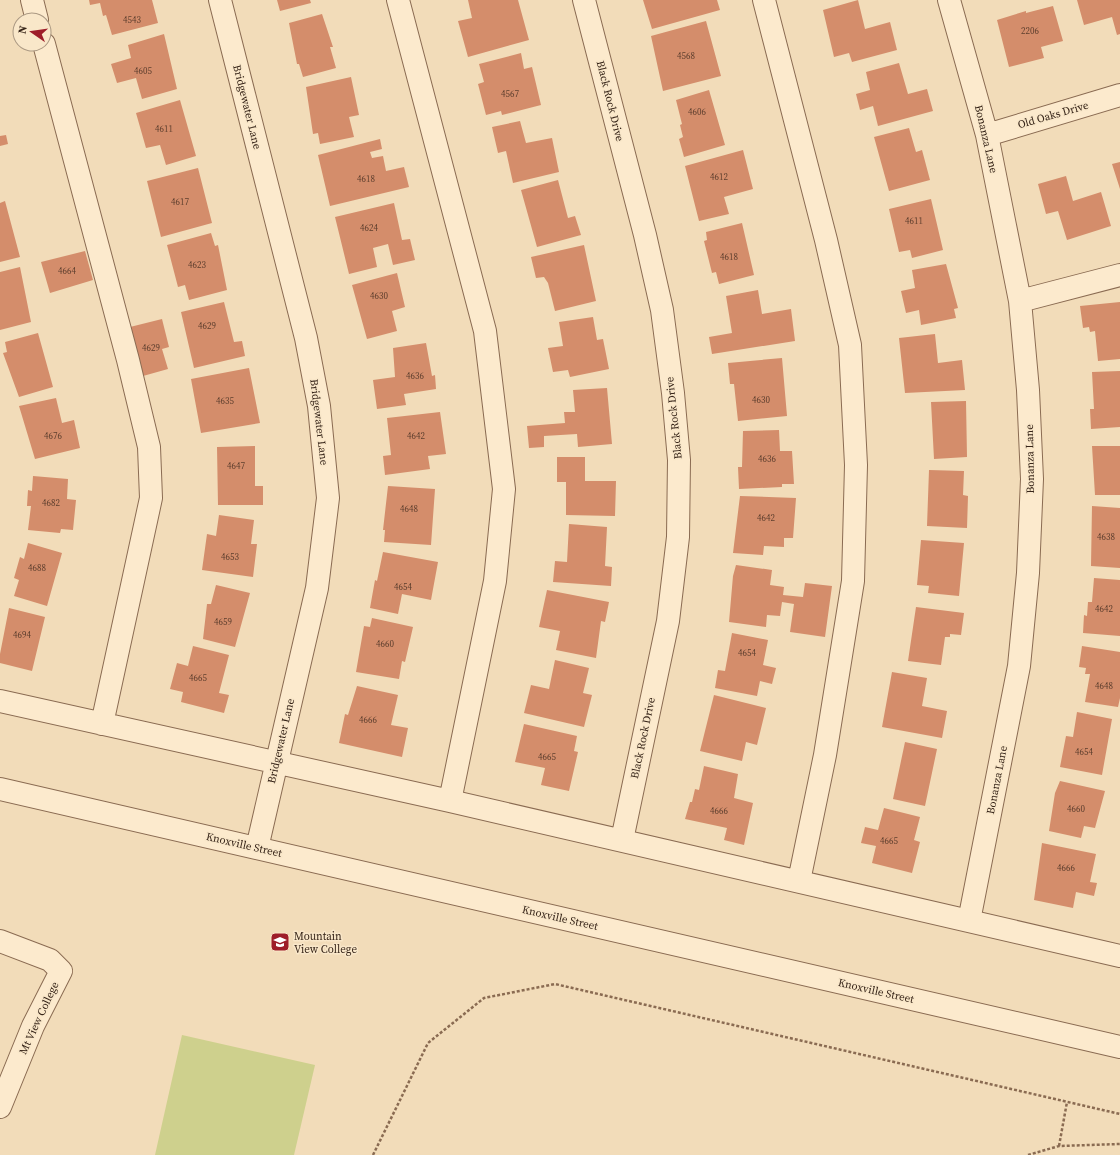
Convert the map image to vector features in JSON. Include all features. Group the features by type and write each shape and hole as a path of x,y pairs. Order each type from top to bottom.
{"street":[{"path":"32,0 35,12"},
{"name":"Bridgewater Lane","path":"220,0 306,338 320,406 328,498 317,588 257,848"},
{"path":"398,0 485,331 504,489 494,581 450,801"},
{"name":"Black Rock Drive","path":"584,0 645,234 662,310 673,393 679,460 678,537 668,621 622,840"},
{"path":"764,0 826,240 850,345 856,465 852,581 825,755 799,882"},
{"name":"Bonanza Lane","path":"949,0 987,134 1020,301 1028,390 1032,479 1028,573 1019,666 969,921"},
{"path":"46,52 128,360 149,447 151,498 102,724"},
{"name":"Old Oaks Drive","path":"987,134 1120,95"},
{"path":"1020,301 1120,275"},
{"path":"0,702 622,840 1120,956"},
{"name":"Knoxville Street","path":"0,789 1120,1047"},
{"name":"Mt View College","path":"0,941 50,960 61,971 33,1026 0,1107"}],"path":[{"path":"373,1155 428,1043 484,998 555,984 1120,1114"},
{"path":"1059,1146 1067,1102"},
{"path":"1028,1155 1059,1146 1120,1144"}],"green space":[{"path":"182,1035 315,1065 294,1155 155,1155"}],"building":[{"path":"89,0 152,0 158,23 112,35 106,15 103,16 100,3 90,5"},
{"path":"277,0 310,0 311,3 280,11"},
{"path":"468,0 518,0 529,40 468,57 458,21 472,18"},
{"path":"643,0 717,0 720,10 652,29"},
{"path":"858,0 865,29 890,22 897,50 852,62 849,53 834,57 823,10"},
{"path":"1077,0 1120,0 1120,34 1117,35 1112,17 1084,25"},
{"path":"1053,6 1063,41 1041,47 1044,58 1009,67 997,20 1026,11 1026,13"},
{"path":"322,14 333,47 330,47 336,68 303,77 299,64 297,64 289,23"},
{"path":"706,21 721,76 663,91 651,36"},
{"path":"164,34 177,89 142,99 136,78 117,83 111,64 131,58 128,45"},
{"path":"521,53 524,69 532,67 541,105 502,115 501,111 486,115 478,84 484,82 479,64"},
{"path":"899,63 908,94 927,89 933,111 878,126 873,106 860,110 856,94 870,90 866,72"},
{"path":"351,77 359,115 349,117 354,137 320,144 318,133 313,134 306,87"},
{"path":"709,90 725,145 684,157 679,139 683,137 680,125 682,124 676,100"},
{"path":"180,100 196,156 166,165 160,145 146,148 136,113"},
{"path":"520,121 526,143 552,138 559,172 513,183 506,151 498,153 492,127"},
{"path":"909,128 916,152 922,150 930,180 889,191 874,137"},
{"path":"6,135 8,144 0,146 0,136"},
{"path":"380,139 382,149 370,152 372,158 383,156 386,171 404,167 409,187 330,206 318,155"},
{"path":"743,150 753,189 724,197 729,214 699,221 685,166"},
{"path":"1120,162 1120,189 1112,164"},
{"path":"198,168 212,223 161,237 147,181"},
{"path":"1066,176 1073,201 1101,192 1111,226 1067,240 1058,211 1046,214 1038,184"},
{"path":"558,180 568,218 575,216 581,235 537,247 521,190"},
{"path":"931,199 943,250 912,258 910,250 899,252 889,209"},
{"path":"5,201 20,257 0,262 0,203"},
{"path":"394,203 402,240 410,239 415,260 393,265 388,244 373,248 377,267 349,274 335,217"},
{"path":"742,223 754,275 719,284 716,272 712,273 704,241 707,240 706,232"},
{"path":"211,233 215,246 218,245 227,290 189,300 185,285 178,287 167,245"},
{"path":"584,245 596,301 555,311 548,283 544,277 536,278 531,257"},
{"path":"85,251 93,280 50,293 41,262"},
{"path":"946,264 958,308 954,309 956,318 921,325 919,310 906,313 901,291 915,288 912,270"},
{"path":"20,267 31,322 0,330 0,272"},
{"path":"397,273 405,307 392,311 397,331 367,339 352,285"},
{"path":"758,290 762,314 791,309 795,341 712,354 709,337 732,333 726,296"},
{"path":"224,302 234,342 242,341 245,356 194,368 181,312"},
{"path":"1120,302 1120,359 1098,361 1095,331 1090,332 1089,327 1083,328 1080,306"},
{"path":"593,317 597,340 603,339 609,369 570,377 568,370 553,372 548,348 563,346 559,322"},
{"path":"162,319 169,347 162,349 168,369 143,376 130,327"},
{"path":"38,333 53,387 19,397 3,353 7,352 5,342"},
{"path":"935,334 938,363 962,360 965,390 905,393 899,338"},
{"path":"426,343 432,376 435,375 436,389 404,394 406,405 377,409 373,380 395,377 393,348"},
{"path":"782,358 787,416 738,421 734,384 730,384 728,363"},
{"path":"249,368 260,423 201,433 191,379"},
{"path":"1120,371 1120,427 1091,429 1090,409 1094,409 1092,372"},
{"path":"607,388 612,444 578,447 577,434 544,436 544,447 529,448 527,426 565,423 564,412 575,412 573,390"},
{"path":"56,398 62,423 74,420 80,448 35,459 19,406"},
{"path":"966,401 967,457 934,459 931,402"},
{"path":"440,412 446,454 428,456 430,469 385,475 383,456 391,455 387,418"},
{"path":"779,430 780,451 792,451 794,484 782,484 782,487 739,489 738,467 742,467 743,431"},
{"path":"255,446 255,486 263,486 263,505 218,505 217,447"},
{"path":"1092,446 1120,446 1120,495 1095,495"},
{"path":"557,457 585,457 585,481 616,481 615,516 566,515 566,482 557,482"},
{"path":"929,470 964,471 963,495 968,496 967,528 927,526"},
{"path":"33,476 68,479 67,499 76,500 73,530 61,529 60,533 28,530 31,506 27,506 28,490 32,491"},
{"path":"388,486 435,489 431,545 384,542 385,530 383,530"},
{"path":"740,496 796,498 793,538 784,538 784,547 764,546 763,555 733,553"},
{"path":"1092,506 1120,508 1120,568 1091,566"},
{"path":"219,515 254,520 251,544 257,544 253,577 202,570 207,534 216,536"},
{"path":"569,524 607,527 605,566 612,567 611,586 553,582 555,561 567,562"},
{"path":"921,540 964,543 959,596 928,593 929,586 917,585"},
{"path":"28,543 62,553 47,606 14,596 19,580 14,578 20,557 24,559"},
{"path":"383,552 438,562 431,600 402,594 398,614 370,608 375,580 377,581"},
{"path":"736,565 772,570 770,585 784,587 783,595 803,597 805,583 832,586 825,637 790,632 794,604 782,602 780,616 767,615 766,627 729,622 733,576"},
{"path":"1094,578 1120,580 1120,636 1083,633 1084,615 1087,616 1088,602 1092,602"},
{"path":"216,585 250,593 235,647 203,639 207,604 211,604"},
{"path":"547,590 609,602 605,622 601,621 596,658 556,650 560,631 539,627"},
{"path":"916,607 964,613 961,635 950,634 950,637 945,637 941,665 908,661"},
{"path":"9,608 45,617 32,671 0,663 0,654"},
{"path":"372,618 413,627 405,662 402,661 399,679 356,672 364,626 370,627"},
{"path":"732,633 768,640 763,665 776,668 772,684 760,681 757,696 715,688 718,670 725,671"},
{"path":"193,646 229,655 219,693 229,695 224,713 181,702 183,692 170,689 177,663 188,666"},
{"path":"1082,646 1120,652 1120,698 1118,707 1085,702 1090,674 1085,674 1086,668 1079,667"},
{"path":"555,660 589,668 583,693 592,695 584,727 524,713 531,685 549,689"},
{"path":"892,672 927,678 922,706 947,711 942,738 882,727"},
{"path":"357,686 398,695 391,725 408,728 402,757 339,743 345,714 348,715"},
{"path":"714,695 766,708 757,745 746,742 742,761 700,751"},
{"path":"1077,712 1112,719 1102,775 1060,767 1066,736 1073,737"},
{"path":"524,724 577,736 574,751 578,752 569,791 541,785 545,768 515,762"},
{"path":"905,742 937,749 925,806 893,799"},
{"path":"704,766 738,774 734,798 753,803 744,845 724,840 727,828 685,819 690,802 692,802 695,789 699,790"},
{"path":"1060,781 1105,791 1095,828 1084,826 1081,838 1049,831 1055,793"},
{"path":"884,808 920,817 914,840 920,842 912,873 872,863 876,846 861,843 865,827 878,830"},
{"path":"1042,843 1096,854 1090,882 1097,883 1094,896 1076,892 1073,908 1034,900"}],"place":[{"name":"Mountain View College","path":"280,942"}]}
